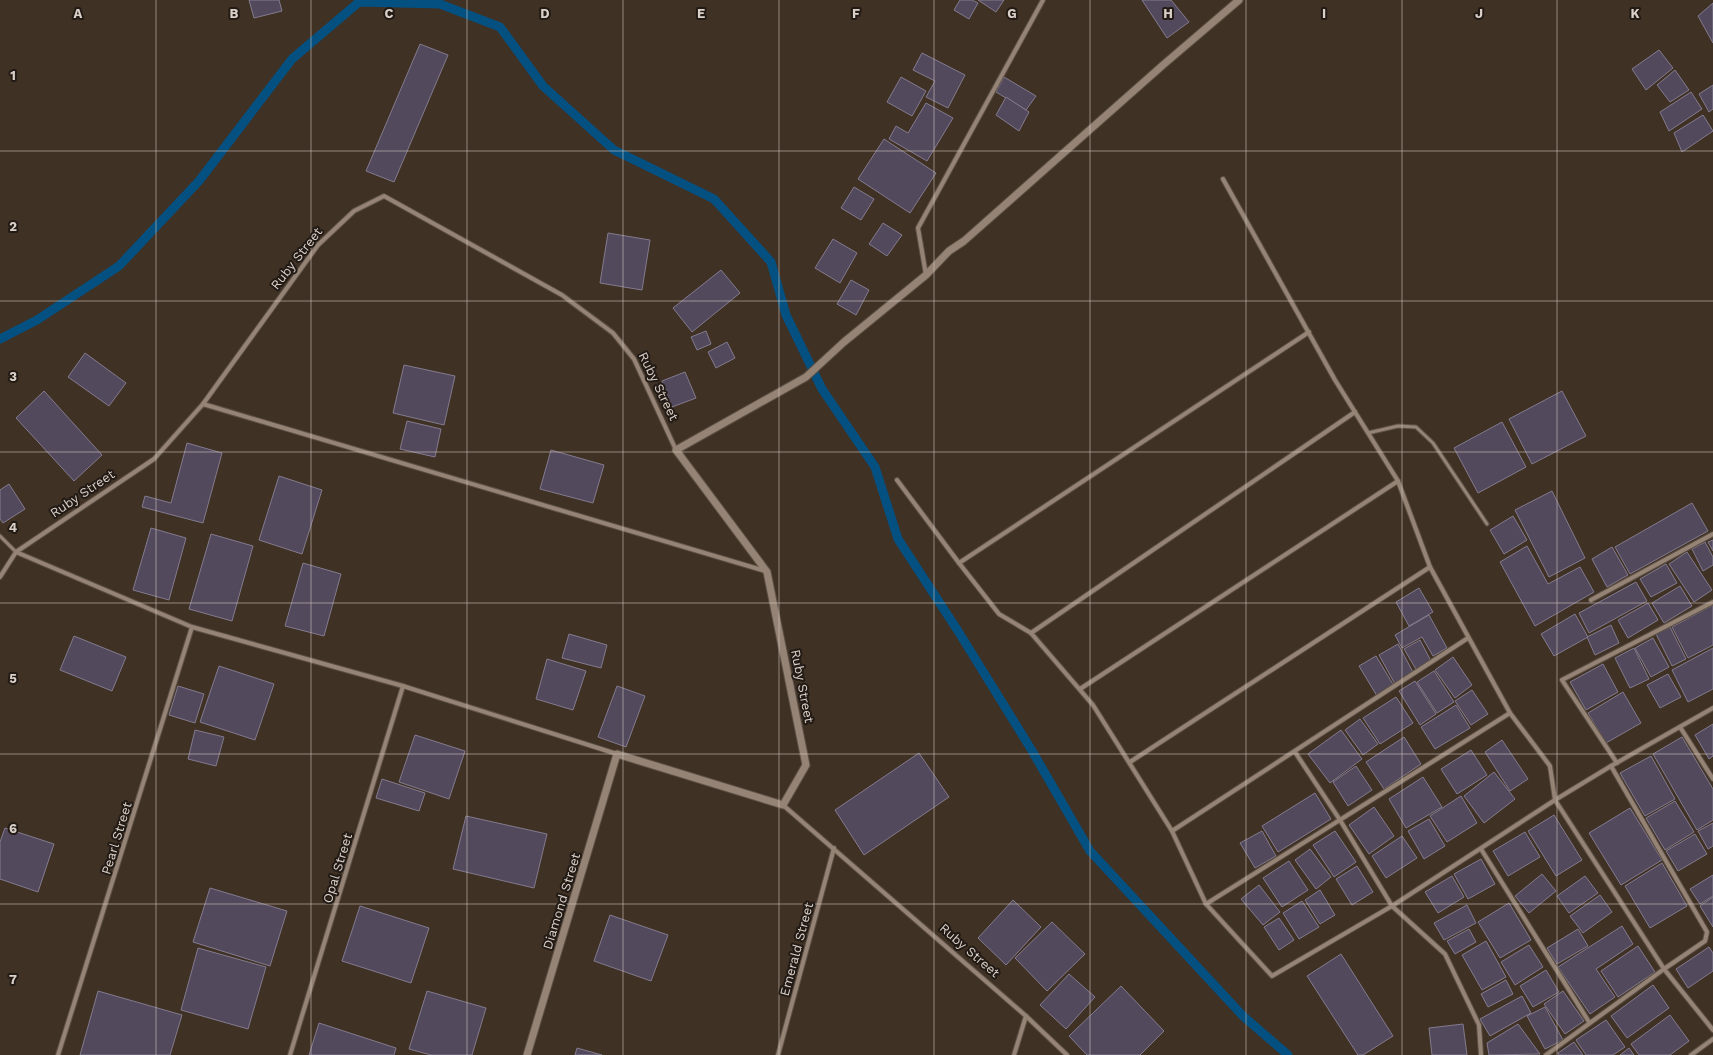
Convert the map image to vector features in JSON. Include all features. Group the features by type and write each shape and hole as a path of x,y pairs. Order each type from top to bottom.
{"street":[{"path":"926,275 918,228 1043,0"},
{"path":"676,450 806,377 844,342 926,275 949,251 964,241 1163,65 1240,0"},
{"path":"1223,179 1355,412 1398,480 1430,567 1510,713 1550,766 1555,800 1664,969 1713,1030"},
{"name":"Ruby Street","path":"0,577 16,552 154,459 203,404 318,245 354,211 384,196 562,295 613,333 634,359 676,450 768,572 806,765 783,805 1026,1016 1067,1055"},
{"path":"959,563 1309,332"},
{"path":"203,404 768,572"},
{"path":"1031,633 1355,412"},
{"path":"897,480 999,614 1031,633 1093,705 1172,831 1206,904 1272,976 1392,906 1555,800 1611,766 1713,708"},
{"path":"1080,689 1398,480"},
{"path":"1591,600 1713,534"},
{"path":"16,552 192,627 403,686 783,805"},
{"path":"1130,762 1430,567"},
{"path":"1617,763 1562,680 1713,602"},
{"name":"Pearl Street","path":"58,1055 192,627"},
{"path":"1172,831 1468,638"},
{"name":"Opal Street","path":"290,1055 403,686"},
{"path":"1206,904 1510,713"},
{"path":"1680,727 1713,779"},
{"path":"1295,752 1340,820 1392,906 1445,954 1479,1025 1481,1055"},
{"name":"Diamond Street","path":"527,1055 617,754"},
{"path":"1546,1055 1589,1022 1705,941 1707,932 1611,766"},
{"name":"Emerald Street","path":"778,1055 834,848"},
{"path":"1480,849 1589,1022"},
{"path":"1014,1055 1026,1016"},
{"path":"1691,1055 1713,1039"}],"lane":[{"path":"1368,432 1398,426 1416,427 1433,443 1487,524"},
{"path":"0,536 16,552"}],"building":[{"path":"249,0 279,0 282,11 254,18"},
{"path":"960,0 972,0 978,3 969,19 954,10"},
{"path":"978,0 1004,0 996,12"},
{"path":"1142,0 1171,0 1189,22 1167,38"},
{"path":"1713,3 1713,43 1698,16"},
{"path":"420,44 448,55 394,182 366,171"},
{"path":"1659,50 1673,68 1646,90 1632,69"},
{"path":"922,53 965,75 948,108 926,97 935,81 913,70"},
{"path":"1675,70 1689,90 1670,102 1657,85"},
{"path":"901,77 926,91 912,116 887,102"},
{"path":"1004,77 1036,96 1026,110 996,92"},
{"path":"1713,85 1713,109 1709,112 1699,94"},
{"path":"1691,92 1702,109 1669,131 1660,112"},
{"path":"1006,97 1029,112 1019,131 996,115"},
{"path":"926,103 953,118 927,161 889,139 896,126 908,133"},
{"path":"1703,115 1713,131 1682,152 1674,133"},
{"path":"884,139 936,173 910,213 858,179"},
{"path":"854,187 874,199 861,220 841,208"},
{"path":"883,223 902,235 887,256 869,244"},
{"path":"608,233 650,240 642,290 600,283"},
{"path":"833,239 857,253 840,283 815,268"},
{"path":"721,270 740,293 692,332 673,308"},
{"path":"851,280 869,290 856,315 837,304"},
{"path":"706,331 711,344 697,350 691,337"},
{"path":"727,342 735,358 716,368 708,352"},
{"path":"85,353 126,383 109,406 68,377"},
{"path":"404,365 455,376 444,425 393,413"},
{"path":"685,372 696,398 672,407 662,381"},
{"path":"44,391 102,455 74,481 16,418"},
{"path":"1562,391 1586,436 1532,464 1509,419"},
{"path":"407,421 441,429 435,457 400,449"},
{"path":"1502,422 1526,467 1478,493 1454,448"},
{"path":"187,443 222,453 203,523 142,507 145,496 171,503"},
{"path":"551,450 604,465 593,503 540,489"},
{"path":"279,476 322,490 302,554 259,540"},
{"path":"9,484 25,509 3,523 0,519 0,490"},
{"path":"1552,491 1585,558 1549,577 1515,510"},
{"path":"1692,503 1708,531 1630,574 1615,547"},
{"path":"1513,516 1527,540 1504,554 1490,530"},
{"path":"151,528 186,538 169,600 133,590"},
{"path":"211,534 253,546 232,621 189,609"},
{"path":"1713,540 1713,551 1708,542"},
{"path":"1705,542 1713,557 1713,565 1703,571 1692,549"},
{"path":"1527,546 1548,584 1580,567 1594,592 1535,626 1500,562"},
{"path":"1612,547 1628,575 1607,587 1592,559"},
{"path":"1687,552 1712,590 1694,602 1669,564"},
{"path":"303,563 341,574 324,636 285,626"},
{"path":"1666,564 1677,583 1651,597 1640,579"},
{"path":"1636,582 1647,601 1589,633 1579,613"},
{"path":"1680,586 1692,606 1664,623 1652,603"},
{"path":"1419,588 1433,612 1409,626 1396,602"},
{"path":"1648,603 1658,620 1628,638 1618,620"},
{"path":"1713,605 1713,645 1688,658 1672,627"},
{"path":"1575,614 1588,637 1554,656 1541,634"},
{"path":"1429,615 1447,648 1433,656 1422,637 1402,648 1395,635"},
{"path":"1611,625 1619,643 1595,655 1587,637"},
{"path":"1670,627 1686,659 1672,666 1656,634"},
{"path":"569,634 607,645 601,668 562,658"},
{"path":"74,636 126,657 112,691 60,670"},
{"path":"1653,638 1669,667 1651,677 1635,648"},
{"path":"1420,640 1432,663 1417,671 1404,649"},
{"path":"1398,644 1414,674 1395,684 1379,655"},
{"path":"1634,648 1649,679 1630,688 1615,658"},
{"path":"1713,648 1713,689 1688,702 1672,670"},
{"path":"1376,656 1394,686 1377,696 1359,666"},
{"path":"1453,657 1472,685 1455,698 1435,670"},
{"path":"547,659 586,671 573,710 536,699"},
{"path":"1603,664 1618,692 1586,710 1570,682"},
{"path":"219,666 274,684 255,740 200,722"},
{"path":"1434,671 1454,702 1437,713 1417,682"},
{"path":"1668,674 1681,697 1660,708 1647,685"},
{"path":"1415,681 1436,714 1420,725 1399,691"},
{"path":"178,686 204,694 195,723 169,715"},
{"path":"617,686 645,696 626,747 598,737"},
{"path":"1472,690 1488,714 1471,725 1455,701"},
{"path":"1623,692 1641,723 1606,743 1588,713"},
{"path":"1396,697 1413,723 1380,744 1363,718"},
{"path":"1456,705 1470,728 1435,749 1421,727"},
{"path":"1360,719 1378,744 1363,755 1345,730"},
{"path":"1713,724 1713,756 1709,759 1695,735"},
{"path":"195,730 224,737 216,766 188,759"},
{"path":"1341,730 1362,759 1330,783 1308,754"},
{"path":"415,735 465,751 449,799 399,782"},
{"path":"1404,737 1421,764 1384,789 1366,762"},
{"path":"1682,737 1713,789 1713,820 1697,830 1653,754"},
{"path":"1502,740 1528,779 1510,791 1485,752"},
{"path":"1471,750 1487,775 1457,794 1441,769"},
{"path":"919,753 949,797 864,855 835,810"},
{"path":"1651,756 1675,799 1645,816 1620,773"},
{"path":"1356,766 1372,790 1348,806 1333,782"},
{"path":"1494,772 1515,799 1484,823 1464,796"},
{"path":"1423,777 1442,807 1406,828 1389,799"},
{"path":"382,779 425,793 419,811 376,798"},
{"path":"1315,793 1331,819 1278,852 1262,826"},
{"path":"1461,796 1477,823 1447,842 1430,816"},
{"path":"1675,801 1694,832 1665,850 1646,818"},
{"path":"1374,807 1394,836 1369,854 1349,825"},
{"path":"1630,808 1662,860 1621,885 1589,833"},
{"path":"1554,815 1582,860 1556,876 1528,831"},
{"path":"466,816 547,834 534,888 453,869"},
{"path":"1429,819 1445,846 1424,859 1408,831"},
{"path":"1713,823 1713,846 1708,849 1698,831"},
{"path":"5,828 54,844 38,892 0,879 0,842"},
{"path":"1262,831 1276,856 1255,868 1240,843"},
{"path":"1335,831 1356,862 1334,877 1313,845"},
{"path":"1525,832 1540,857 1508,876 1493,851"},
{"path":"1695,834 1707,854 1678,871 1666,851"},
{"path":"1402,836 1417,858 1386,878 1372,856"},
{"path":"1310,849 1331,877 1316,889 1295,860"},
{"path":"1481,859 1495,884 1468,899 1454,874"},
{"path":"1289,861 1308,890 1282,907 1263,878"},
{"path":"1662,863 1687,906 1650,928 1625,886"},
{"path":"1357,866 1373,892 1352,905 1336,879"},
{"path":"1542,874 1556,891 1529,913 1515,896"},
{"path":"1713,875 1713,896 1700,904 1690,889"},
{"path":"1452,876 1464,897 1438,913 1425,892"},
{"path":"1585,876 1598,893 1569,913 1557,896"},
{"path":"1259,885 1280,912 1263,925 1241,899"},
{"path":"210,888 287,911 270,966 193,942"},
{"path":"1320,890 1335,915 1320,924 1305,900"},
{"path":"1600,895 1612,912 1583,933 1570,916"},
{"path":"1713,897 1713,927 1700,906"},
{"path":"1013,900 1041,927 1006,965 978,938"},
{"path":"1302,901 1319,927 1299,939 1283,913"},
{"path":"1509,903 1531,940 1500,958 1478,922"},
{"path":"1467,905 1476,923 1444,940 1434,923"},
{"path":"360,906 429,928 411,983 342,961"},
{"path":"610,915 668,935 651,981 594,961"},
{"path":"1279,918 1294,940 1279,950 1264,927"},
{"path":"1052,922 1085,954 1047,991 1015,958"},
{"path":"1622,926 1633,944 1596,969 1615,997 1590,1014 1558,967"},
{"path":"1469,929 1476,942 1455,954 1447,941"},
{"path":"1578,929 1588,946 1557,964 1547,948"},
{"path":"1486,941 1506,977 1482,990 1462,955"},
{"path":"1529,945 1543,967 1515,985 1501,962"},
{"path":"1638,946 1655,972 1618,997 1601,971"},
{"path":"1709,947 1713,953 1713,971 1688,988 1676,969"},
{"path":"198,948 266,967 248,1029 181,1010"},
{"path":"1341,954 1393,1036 1363,1055 1358,1055 1307,976"},
{"path":"1546,970 1559,992 1533,1007 1520,986"},
{"path":"1069,974 1095,997 1066,1029 1040,1005"},
{"path":"1506,980 1513,994 1488,1007 1481,994"},
{"path":"1653,985 1669,1008 1627,1038 1611,1016"},
{"path":"1121,986 1164,1031 1140,1055 1087,1055 1069,1036"},
{"path":"98,991 182,1015 170,1055 80,1055"},
{"path":"427,991 486,1008 472,1055 431,1055 409,1049"},
{"path":"1563,991 1584,1021 1565,1034 1544,1004"},
{"path":"1522,996 1531,1013 1490,1036 1480,1019"},
{"path":"1545,1007 1563,1040 1545,1049 1527,1016"},
{"path":"1670,1015 1689,1041 1670,1055 1639,1055 1631,1044"},
{"path":"1606,1020 1625,1047 1613,1055 1586,1055 1576,1040"},
{"path":"319,1023 396,1048 394,1055 309,1055"},
{"path":"1463,1024 1467,1055 1432,1055 1429,1028"},
{"path":"1518,1024 1540,1054 1489,1055 1487,1043"},
{"path":"1574,1042 1583,1055 1559,1055 1558,1053"},
{"path":"577,1048 602,1055 575,1055"},
{"path":"1629,1048 1634,1055 1620,1055"}],"waterway":[{"path":"0,339 37,320 119,266 199,181 292,59 359,2 440,4 500,27 543,86 614,150 714,199 771,262 786,315 822,389 875,467 898,539 958,631 1031,749 1090,851 1243,1016 1288,1055"}]}
